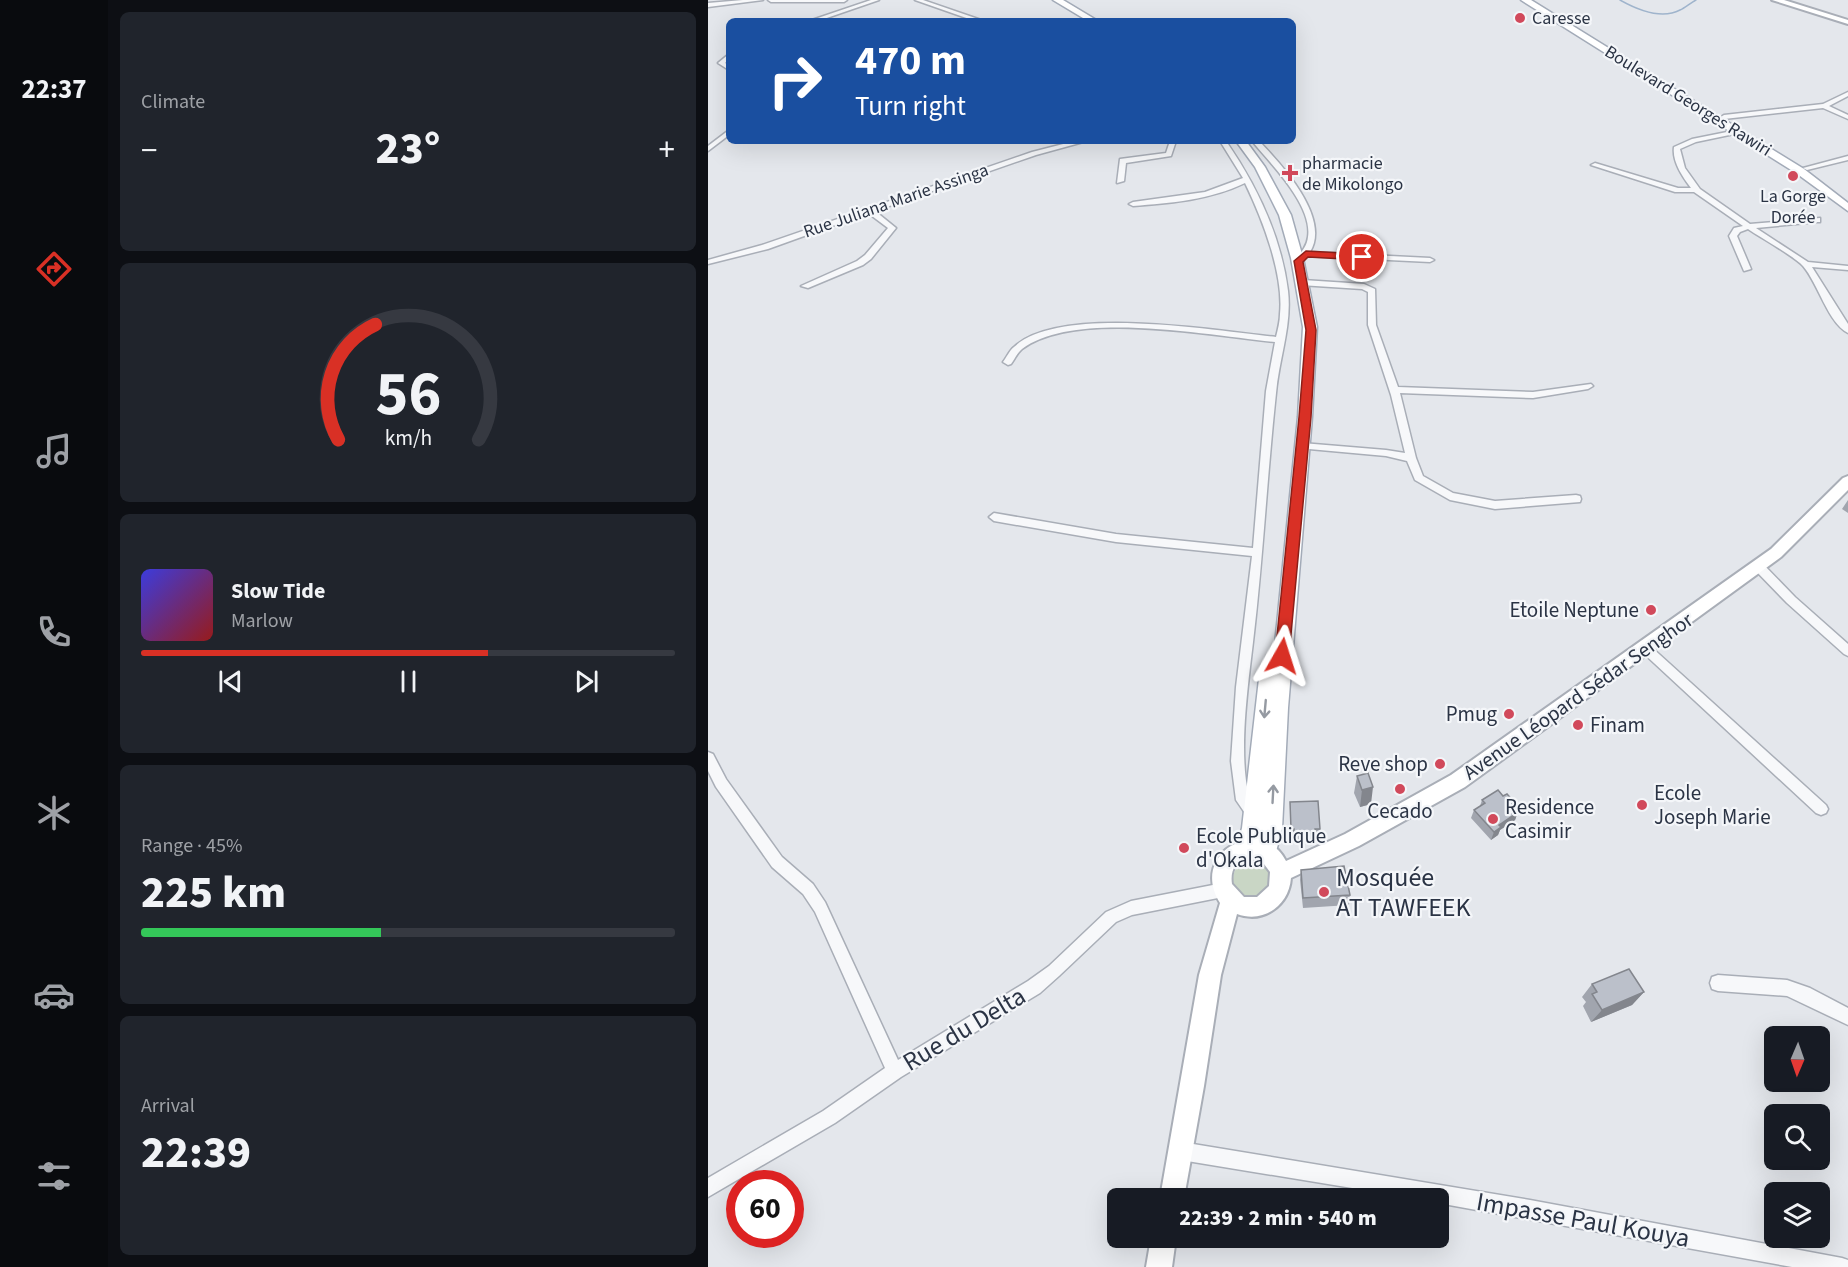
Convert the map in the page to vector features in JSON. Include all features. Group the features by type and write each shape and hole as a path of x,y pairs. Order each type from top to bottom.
{"main road":[{"path":"1058,0 1089,18"},
{"path":"1066,0 1097,18"},
{"name":"Boulevard Georges Rawiri","path":"1525,0 1817,182 1848,208"},
{"name":"Boulevard Georges Rawiri","path":"1532,0 1807,168 1848,198"},
{"path":"1235,144 1259,182 1278,222 1299,328 1288,472 1251,842 1256,851 1271,829 1281,667 1311,330 1303,283 1302,258 1280,205 1260,167 1243,144"}],"street":[{"path":"708,5 760,0"},
{"path":"771,0 844,0"},
{"path":"821,18 876,0"},
{"path":"918,0 972,18"},
{"path":"1776,0 1848,22"},
{"path":"1724,117 1824,106 1848,94"},
{"path":"1824,106 1848,117"},
{"path":"1737,132 1694,140 1676,148 1680,163 1695,190 1806,264 1848,330"},
{"path":"708,149 726,134"},
{"name":"Rue Juliana Marie Assinga","path":"708,262 765,247 1034,153 1072,144"},
{"path":"1120,181 1123,161 1169,155 1172,144"},
{"path":"1225,144 1247,179 1276,252 1285,302 1281,340 1271,391 1258,553 1242,687 1238,761 1243,800 1254,816"},
{"path":"1258,144 1286,176 1312,226 1311,242 1302,258 1430,261"},
{"path":"1807,168 1848,158"},
{"path":"1595,165 1678,190 1695,190"},
{"path":"1133,204 1210,192 1228,188 1247,179"},
{"path":"805,286 855,266 868,257 892,228 870,211"},
{"path":"1747,268 1733,236 1737,230 1749,226 1817,220"},
{"path":"1806,264 1848,268"},
{"path":"1303,283 1371,289 1372,325 1394,390 1411,458 1419,478 1427,484 1469,501 1495,505 1576,499"},
{"path":"1008,362 1018,347 1025,342 1074,327 1195,331 1281,340"},
{"path":"1394,390 1533,395 1588,386"},
{"path":"1302,446 1386,453 1411,458"},
{"name":"Avenue Léopard Sédar Senghor","path":"1282,872 1352,840 1438,793 1646,648 1758,566 1798,533 1848,481"},
{"path":"994,517 1116,538 1258,553"},
{"path":"1758,566 1791,600 1848,651"},
{"path":"1646,648 1821,809"},
{"path":"708,758 721,783 777,862 808,889 820,907 896,1071"},
{"path":"1174,1188 1203,1028 1210,975 1227,895 1221,871 1233,855 1256,851 1278,863 1282,872 1282,882 1272,900 1262,905 1240,906 1227,895"},
{"name":"Rue du Delta","path":"708,1188 838,1112 896,1071 1034,987 1111,917 1131,908 1227,895"},
{"path":"1718,982 1787,988 1804,994 1848,1017"},
{"name":"Impasse Paul Kouya","path":"1181,1151 1530,1209 1842,1267"},
{"path":"1159,1267 1162,1248"}],"green space":[{"path":"1252,860 1259,861 1265,866 1270,872 1270,886 1265,892 1259,897 1252,898 1245,897 1239,892 1234,886 1233,879 1234,872 1239,866 1245,861"}],"building":[{"path":"1368,773 1373,787 1362,790 1357,776"},
{"name":"Residence Casimir","path":"1498,790 1503,796 1507,794 1516,804 1513,806 1518,812 1499,825 1501,827 1494,832 1474,810 1485,803 1482,800"},
{"path":"1318,801 1320,829 1315,829 1315,833 1294,834 1294,829 1291,829 1290,802"},
{"name":"Mosquée AT TAWFEEK","path":"1344,866 1350,895 1303,898 1301,870"},
{"path":"1629,969 1644,992 1602,1010 1592,994 1597,992 1592,984"}],"waterway":[{"path":"1620,0 1633,7 1657,14 1673,13 1696,0"}],"place":[{"name":"Caresse","path":"1520,18"},
{"name":"pharmacie de Mikolongo","path":"1290,173"},
{"name":"La Gorge Dorée","path":"1793,176"},
{"name":"Etoile Neptune","path":"1651,610"},
{"name":"Pmug","path":"1509,714"},
{"name":"Finam","path":"1578,725"},
{"name":"Reve shop","path":"1440,764"},
{"name":"Cecado","path":"1400,789"},
{"name":"Ecole Joseph Marie","path":"1642,805"},
{"name":"Residence Casimir","path":"1493,819"},
{"name":"Ecole Publique d'Okala","path":"1184,848"},
{"name":"Mosquée AT TAWFEEK","path":"1324,892"}],"route":[{"path":"1282,656 1311,330 1298,261 1306,254 1362,257"}]}
